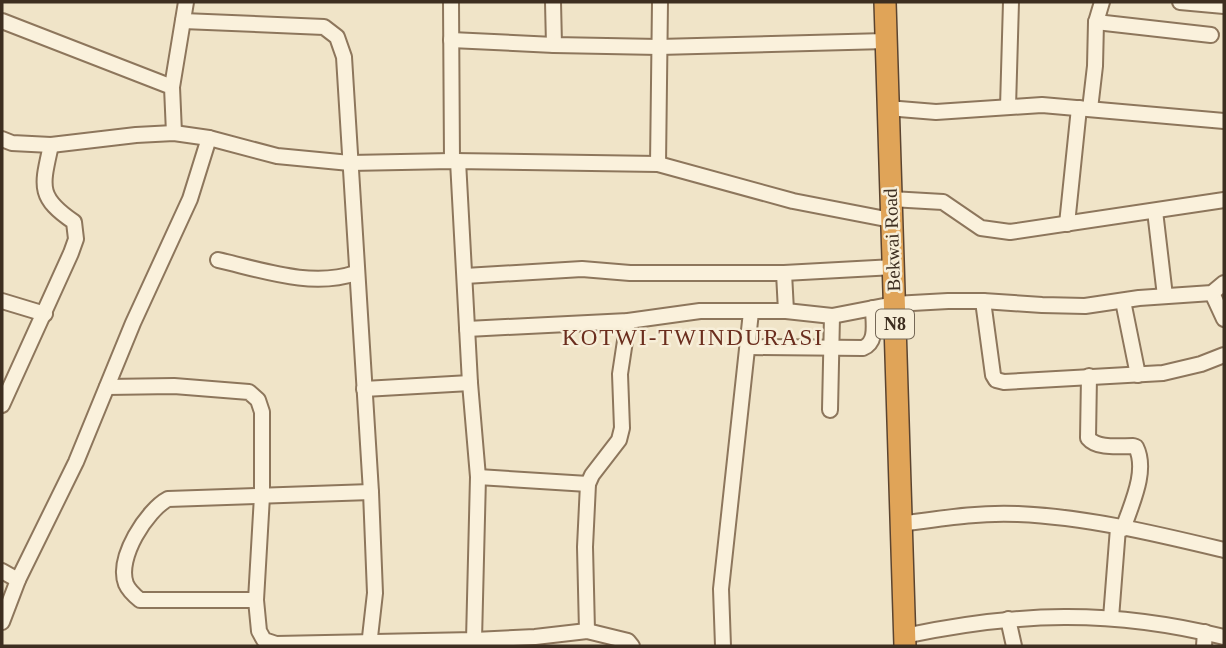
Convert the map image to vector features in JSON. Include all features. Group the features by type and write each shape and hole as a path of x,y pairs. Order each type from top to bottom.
{"highway":[{"name":"Bekwai Road","path":"885,2 894,267 884,306 900,524 905,641"}],"street":[{"path":"174,133 172,87 186,2"},
{"path":"451,2 455,161 478,477 474,640"},
{"path":"553,2 554,45"},
{"path":"658,163 660,2"},
{"path":"1008,107 1011,2"},
{"path":"1067,224 1084,108 1095,66 1096,22 1102,2"},
{"path":"1180,2 1224,6"},
{"path":"2,21 172,87"},
{"path":"183,21 324,26 337,37 344,57 371,492 374,593 370,644"},
{"path":"1096,22 1211,35"},
{"path":"451,40 659,47 886,41"},
{"path":"887,108 936,112 1042,105 1224,121"},
{"path":"2,139 12,143 51,145 174,133 209,138 277,156 350,163 658,163 793,201 891,220"},
{"path":"2,622 18,580 76,462 190,198 209,138"},
{"path":"2,405 45,314 76,239 74,222 55,209 44,189 51,145"},
{"path":"891,198 943,202 981,228 1010,232 1224,200"},
{"path":"1155,211 1165,296"},
{"path":"218,260 287,276 340,278 356,273"},
{"path":"465,276 582,269 630,273 784,273 894,267"},
{"path":"784,273 786,311"},
{"path":"467,329 628,321 701,311 786,311 832,316 884,306 984,300 1085,306 1212,293 1224,283"},
{"path":"1212,293 1224,318"},
{"path":"984,300 993,375 996,380 1004,382 1163,373 1201,364 1224,355"},
{"path":"2,301 45,314"},
{"path":"1123,301 1138,375"},
{"path":"748,347 831,349 869,345 873,341 884,306"},
{"path":"723,646 721,589 751,312"},
{"path":"831,410 832,316"},
{"path":"587,631 588,484 619,440 622,428 620,374 628,321"},
{"path":"1089,376 1088,438 1098,445 1136,447 1141,460 1136,486 1121,529 1111,618"},
{"path":"364,388 470,383"},
{"path":"107,387 173,386 249,392 258,401 262,412 262,496 257,600 259,631 264,640 276,643 370,644 535,637 587,631 628,641 632,646"},
{"path":"478,477 588,484"},
{"path":"257,600 141,600 132,594 125,583 124,566 132,542 156,505 168,499 371,492"},
{"path":"900,524 970,515 1059,517 1224,550"},
{"path":"2,571 18,580"},
{"path":"905,641 965,623 1008,618 1111,618 1204,639 1224,637"},
{"path":"1008,618 1014,646"}],"district":[{"name":"KOTWI-TWINDURASI","path":"693,337"}]}
